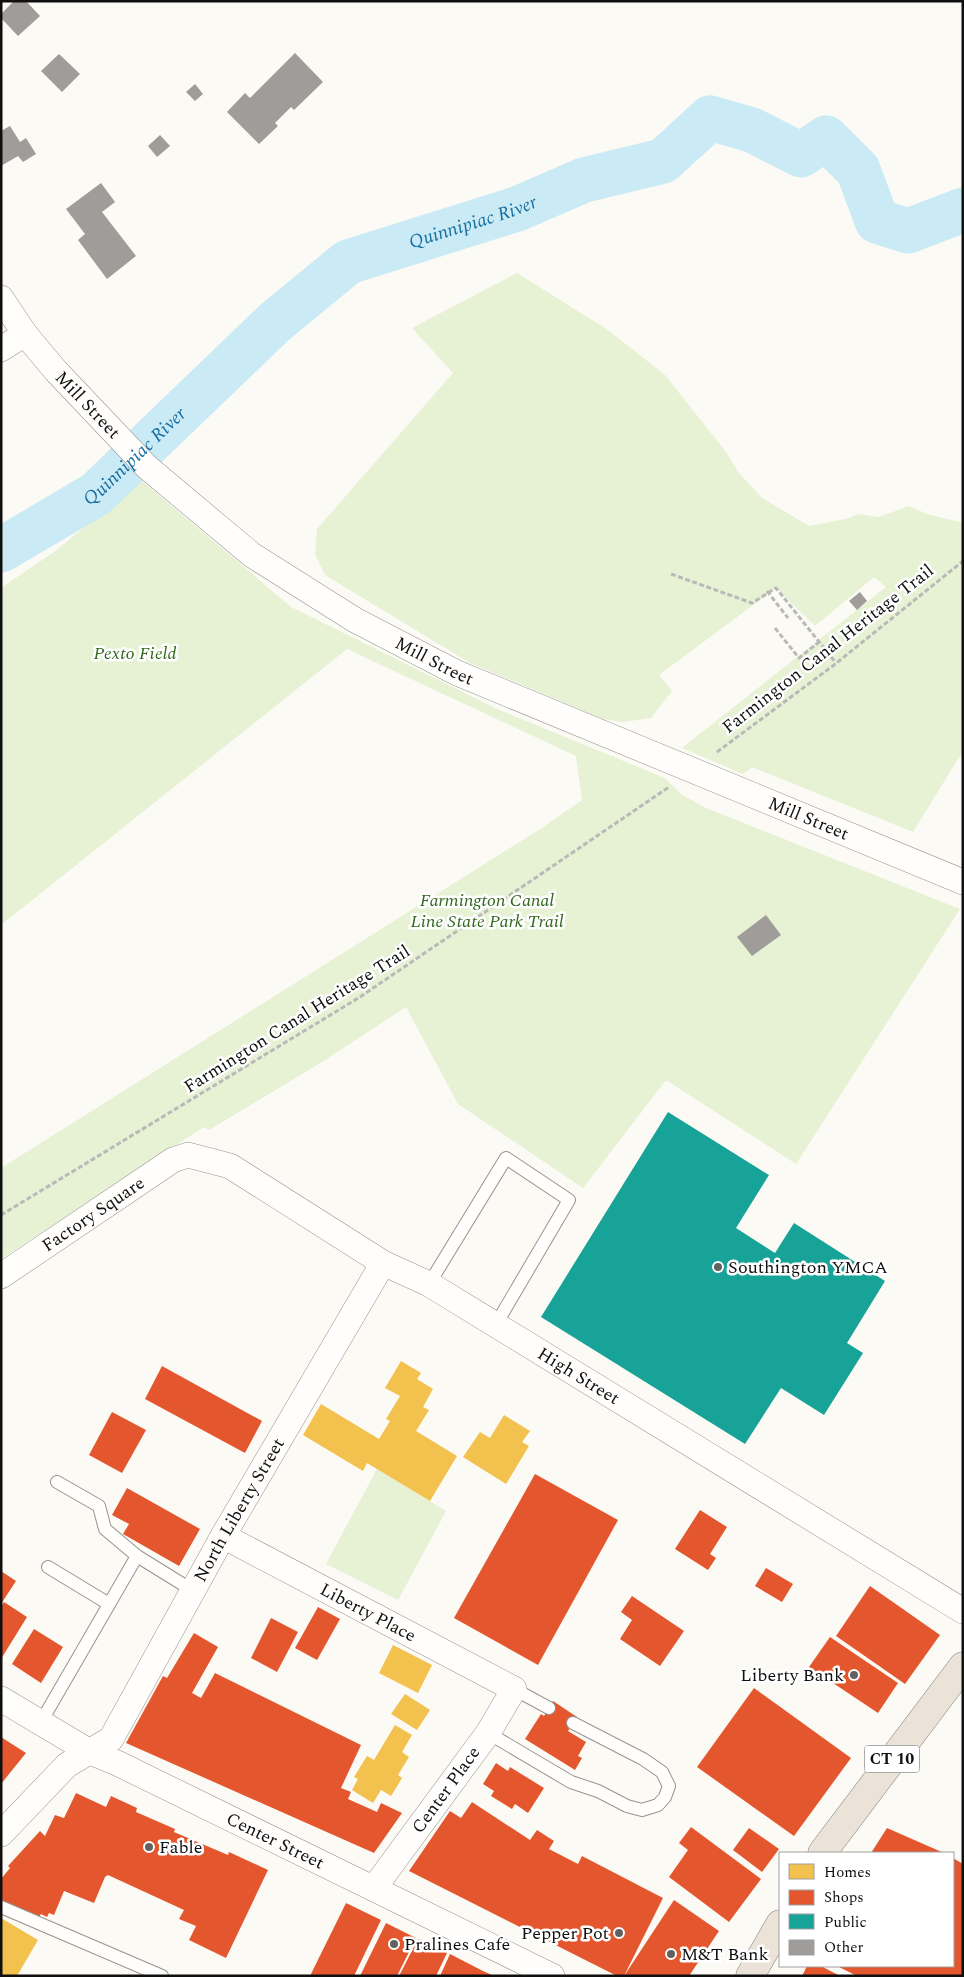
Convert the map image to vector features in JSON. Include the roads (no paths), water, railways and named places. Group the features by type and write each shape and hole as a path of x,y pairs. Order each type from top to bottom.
{"highway":[{"name":"CT 10","path":"823,1852 963,1666"},
{"path":"750,1976 779,1926"}],"street":[{"name":"Mill Street","path":"1,298 25,334 56,371 148,467 222,531 267,565 355,620 457,673 963,882"},
{"path":"1,349 25,334"},
{"name":"High Street","path":"188,1155 230,1166 383,1263 429,1284 494,1326 963,1611"},
{"name":"Factory Square","path":"1,1276 152,1173 173,1160 188,1155"},
{"name":"North Liberty Street","path":"1,1834 67,1765 111,1739 192,1590 383,1263"},
{"name":"Liberty Place","path":"223,1536 514,1689"},
{"name":"Center Place","path":"374,1888 488,1733 514,1689"},
{"name":"Center Street","path":"1,1699 90,1752 117,1763 552,1976"}],"lane":[{"path":"429,1284 506,1158 569,1200 494,1326"},
{"path":"57,1482 99,1506 105,1529 137,1556 192,1590"},
{"path":"41,1722 137,1556"},
{"path":"48,1567 109,1604"},
{"path":"514,1689 549,1708"},
{"path":"488,1733 571,1782 598,1791 627,1806 642,1810 658,1805 665,1797 669,1786 662,1772 643,1759 573,1722"},
{"path":"1,1907 162,1976"}],"waterway":[{"name":"Quinnipiac River","path":"1,550 96,494 275,322 348,262 517,209 584,180 663,161 710,118 752,130 801,155 826,138 858,170 877,221 908,231 963,210"}],"place":[{"name":"Southington YMCA","path":"718,1267"},
{"name":"Liberty Bank","path":"854,1675"},
{"name":"Fable","path":"149,1847"},
{"name":"Pepper Pot","path":"619,1933"},
{"name":"Pralines Cafe","path":"394,1944"},
{"name":"M&T Bank","path":"671,1954"}],"park label":[{"name":"Pexto Field","path":"135,653"},
{"name":"Farmington Canal Line State Park Trail","path":"487,910"}]}
